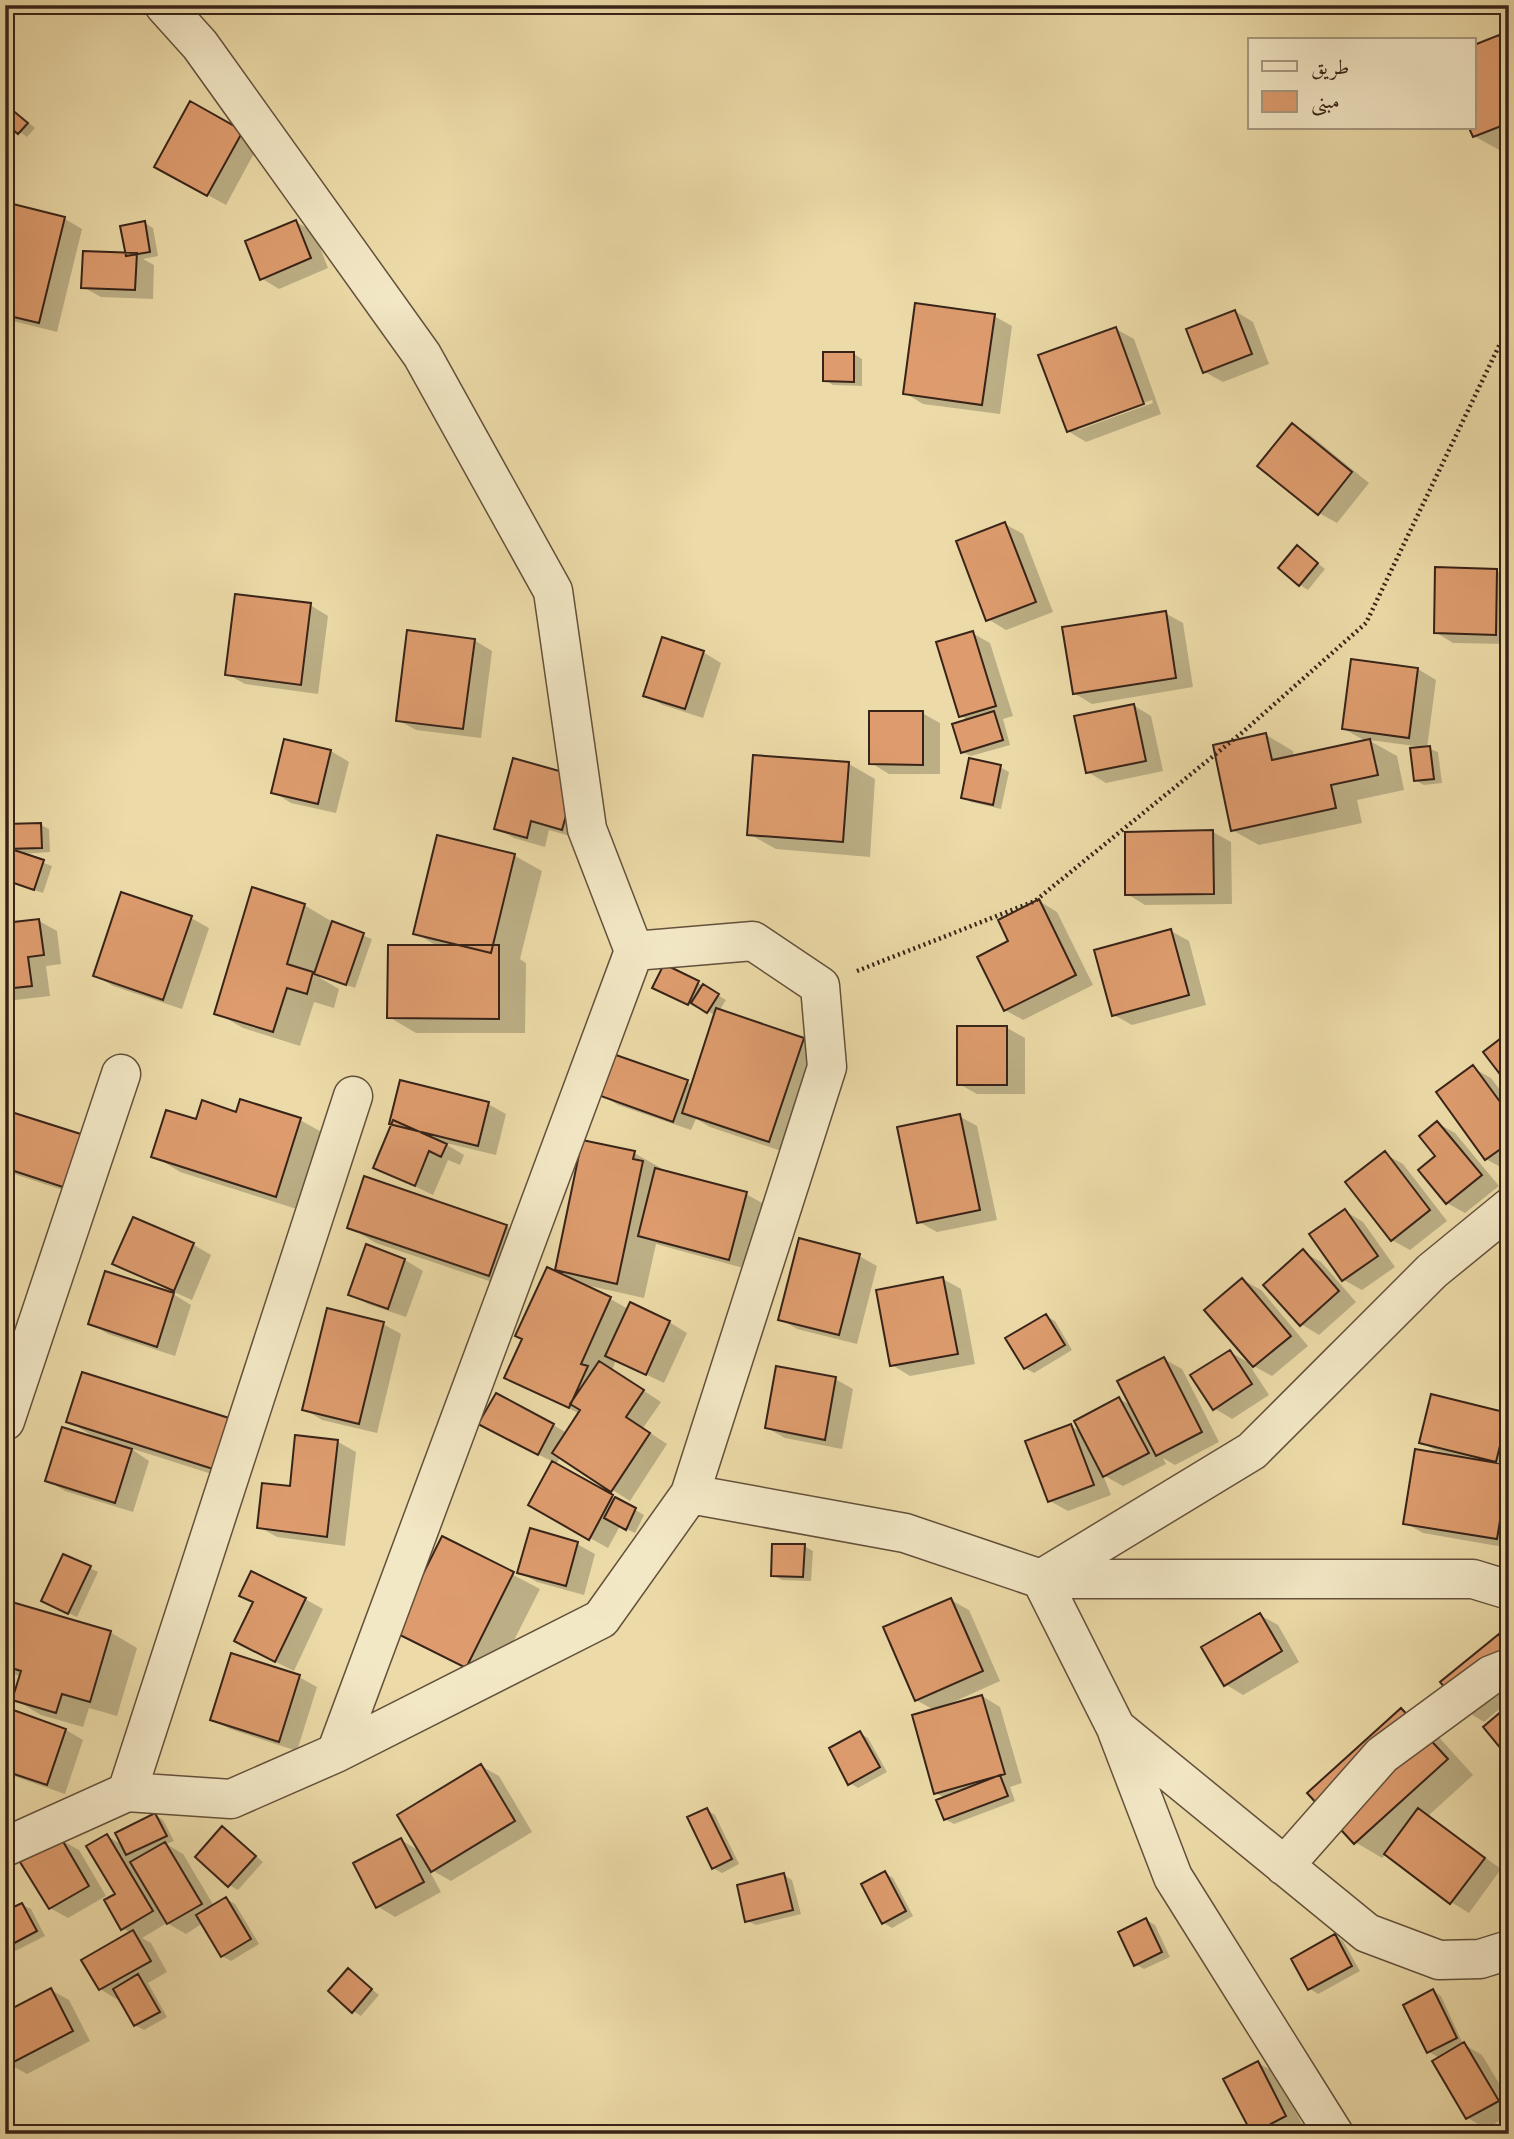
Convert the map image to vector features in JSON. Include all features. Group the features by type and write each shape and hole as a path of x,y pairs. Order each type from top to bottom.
{"street":[{"path":"164,5 201,45 422,355 553,591 587,829 635,951 335,1753"},
{"path":"5,1847 127,1792 231,1798 335,1753 601,1619 690,1494 827,1067 820,986 753,941 635,951"},
{"path":"5,1421 121,1074"},
{"path":"127,1792 353,1096"},
{"path":"1041,1579 1252,1451 1432,1271 1509,1208"},
{"path":"690,1494 905,1533 1041,1579 1473,1580 1509,1590"},
{"path":"1041,1579 1116,1728 1172,1877 1334,2134"},
{"path":"1284,1866 1381,1755 1491,1675 1509,1668"},
{"path":"1116,1728 1367,1933 1438,1960 1480,1959 1509,1950"}],"path":[{"path":"820,986 1035,901 1244,730 1366,623 1509,325"}],"building":[{"path":"1499,35 1509,60 1509,123 1473,137 1470,130 1476,130 1476,44"},
{"path":"190,101 243,131 207,196 154,167"},
{"path":"5,104 28,123 18,134 5,123"},
{"path":"5,202 65,217 39,323 5,315"},
{"path":"296,220 311,258 260,280 245,241"},
{"path":"145,221 150,252 126,256 120,226"},
{"path":"83,251 137,253 135,290 81,288"},
{"path":"915,303 995,314 982,405 903,394"},
{"path":"1235,310 1252,354 1203,373 1186,329"},
{"path":"1116,327 1144,404 1067,432 1038,355"},
{"path":"823,352 854,352 854,382 823,381"},
{"path":"1292,423 1352,472 1318,515 1257,466"},
{"path":"1005,522 1036,602 986,621 956,541"},
{"path":"1297,545 1318,563 1299,586 1278,568"},
{"path":"1435,567 1497,569 1496,635 1434,633"},
{"path":"235,594 311,603 301,685 225,675"},
{"path":"1509,610 1509,637 1502,638 1500,611"},
{"path":"1166,611 1176,678 1073,694 1062,627"},
{"path":"407,630 475,639 463,729 396,721"},
{"path":"973,631 996,706 959,717 936,642"},
{"path":"662,637 704,651 685,709 643,696"},
{"path":"1351,659 1418,668 1409,738 1342,729"},
{"path":"1134,704 1146,761 1086,773 1074,716"},
{"path":"869,711 923,711 923,765 869,764"},
{"path":"994,711 1003,740 961,753 952,724"},
{"path":"1266,733 1272,760 1370,739 1378,775 1331,785 1336,808 1231,831 1213,745"},
{"path":"284,739 331,750 318,804 271,793"},
{"path":"1430,746 1434,779 1414,781 1410,748"},
{"path":"753,755 849,762 843,842 747,835"},
{"path":"513,758 577,776 562,830 531,821 527,838 494,829"},
{"path":"969,758 1001,765 993,805 961,798"},
{"path":"41,823 42,848 5,849 5,824"},
{"path":"1213,830 1214,894 1125,895 1125,832"},
{"path":"437,835 515,854 491,953 413,934"},
{"path":"8,848 44,860 34,890 5,880 5,857"},
{"path":"252,887 305,904 287,964 313,972 307,994 287,988 273,1032 214,1014"},
{"path":"121,892 192,916 163,1000 93,976"},
{"path":"1039,899 1076,975 1004,1011 977,957 1008,941 998,920"},
{"path":"39,919 44,955 28,957 32,986 5,989 5,923"},
{"path":"332,921 364,933 346,985 314,974"},
{"path":"1171,929 1189,995 1112,1016 1094,950"},
{"path":"388,945 499,945 499,1019 387,1018"},
{"path":"664,964 699,981 688,1005 652,988"},
{"path":"703,984 719,994 707,1013 691,1003"},
{"path":"716,1008 804,1038 769,1142 682,1113"},
{"path":"957,1026 1007,1026 1007,1085 957,1085"},
{"path":"1509,1032 1509,1086 1483,1052"},
{"path":"613,1054 688,1080 673,1122 598,1095"},
{"path":"1473,1065 1509,1114 1509,1143 1485,1160 1436,1092"},
{"path":"400,1080 489,1102 478,1146 389,1124"},
{"path":"240,1099 301,1118 276,1197 151,1157 166,1110 196,1119 202,1100 236,1112"},
{"path":"5,1110 87,1136 69,1189 5,1168"},
{"path":"960,1114 980,1210 917,1223 897,1127"},
{"path":"393,1120 447,1144 441,1157 429,1151 415,1186 373,1168"},
{"path":"1437,1121 1482,1175 1446,1204 1418,1170 1435,1156 1419,1136"},
{"path":"582,1140 635,1151 633,1159 643,1161 617,1284 555,1270"},
{"path":"1385,1151 1430,1210 1391,1241 1345,1182"},
{"path":"655,1168 747,1192 729,1260 638,1236"},
{"path":"364,1176 507,1225 489,1276 347,1228"},
{"path":"1345,1209 1378,1256 1342,1281 1309,1234"},
{"path":"133,1217 194,1243 174,1291 112,1264"},
{"path":"799,1238 860,1254 839,1335 778,1320"},
{"path":"366,1244 405,1259 388,1309 348,1295"},
{"path":"1303,1249 1339,1291 1300,1326 1263,1285"},
{"path":"547,1267 611,1297 581,1364 588,1366 569,1408 504,1378 522,1339 515,1336"},
{"path":"105,1271 174,1293 157,1347 88,1324"},
{"path":"943,1277 958,1354 890,1366 876,1290"},
{"path":"1242,1278 1291,1336 1253,1367 1204,1310"},
{"path":"630,1302 670,1321 646,1375 605,1356"},
{"path":"327,1308 384,1322 359,1424 302,1410"},
{"path":"1046,1314 1065,1345 1024,1369 1005,1338"},
{"path":"1230,1350 1252,1384 1213,1410 1190,1375"},
{"path":"1164,1357 1202,1432 1156,1456 1117,1381"},
{"path":"599,1361 644,1390 626,1417 650,1433 611,1492 552,1453 580,1410 570,1404"},
{"path":"776,1366 836,1377 825,1440 765,1428"},
{"path":"82,1372 229,1418 213,1469 66,1422"},
{"path":"496,1393 554,1424 538,1455 478,1424"},
{"path":"1431,1394 1508,1413 1496,1462 1419,1443"},
{"path":"1119,1397 1149,1453 1103,1477 1074,1421"},
{"path":"1071,1424 1094,1485 1048,1502 1025,1441"},
{"path":"62,1427 132,1449 115,1503 45,1481"},
{"path":"295,1435 338,1440 327,1537 257,1528 262,1483 290,1486"},
{"path":"1415,1449 1509,1465 1497,1539 1403,1524"},
{"path":"552,1461 613,1495 589,1540 528,1505"},
{"path":"615,1497 636,1508 626,1530 604,1518"},
{"path":"530,1528 578,1542 566,1586 517,1573"},
{"path":"442,1536 514,1572 466,1668 394,1632"},
{"path":"772,1544 805,1544 803,1577 771,1576"},
{"path":"63,1554 91,1566 68,1614 41,1601"},
{"path":"251,1571 306,1598 275,1662 234,1641 253,1602 239,1596"},
{"path":"951,1598 983,1671 915,1701 883,1627"},
{"path":"5,1600 111,1631 90,1702 62,1694 56,1713 12,1700 21,1671 5,1666"},
{"path":"1260,1613 1282,1651 1224,1686 1201,1647"},
{"path":"1499,1634 1509,1646 1509,1676 1465,1713 1440,1682"},
{"path":"231,1653 300,1675 279,1742 210,1720"},
{"path":"982,1695 1005,1774 934,1794 912,1715"},
{"path":"1509,1705 1509,1753 1506,1755 1483,1727"},
{"path":"5,1707 66,1729 47,1785 5,1771"},
{"path":"1401,1708 1448,1759 1354,1844 1307,1793"},
{"path":"860,1731 880,1767 848,1785 829,1748"},
{"path":"481,1764 515,1821 431,1872 397,1815"},
{"path":"1000,1775 1008,1796 944,1820 936,1800"},
{"path":"707,1808 732,1859 712,1869 687,1817"},
{"path":"1418,1808 1485,1858 1450,1904 1384,1854"},
{"path":"155,1813 167,1836 126,1855 115,1833"},
{"path":"222,1826 256,1856 228,1887 195,1857"},
{"path":"107,1834 153,1911 121,1930 104,1900 115,1894 86,1846"},
{"path":"61,1838 89,1886 49,1909 20,1862"},
{"path":"401,1838 424,1882 376,1908 353,1863"},
{"path":"165,1842 202,1904 167,1924 130,1862"},
{"path":"885,1871 906,1911 882,1924 861,1884"},
{"path":"784,1873 793,1910 745,1922 737,1885"},
{"path":"226,1897 251,1939 221,1957 196,1915"},
{"path":"22,1903 37,1931 5,1948 5,1911"},
{"path":"1146,1918 1162,1952 1134,1966 1118,1932"},
{"path":"133,1930 151,1961 99,1990 81,1960"},
{"path":"1335,1934 1352,1966 1308,1990 1291,1959"},
{"path":"348,1968 372,1989 352,2013 328,1991"},
{"path":"138,1974 160,2012 134,2026 113,1989"},
{"path":"51,1988 73,2031 8,2065 5,2060 5,2012"},
{"path":"1433,1989 1457,2038 1427,2053 1403,2005"},
{"path":"1464,2042 1499,2101 1466,2119 1432,2061"},
{"path":"1258,2061 1286,2116 1252,2134 1223,2079"}]}
